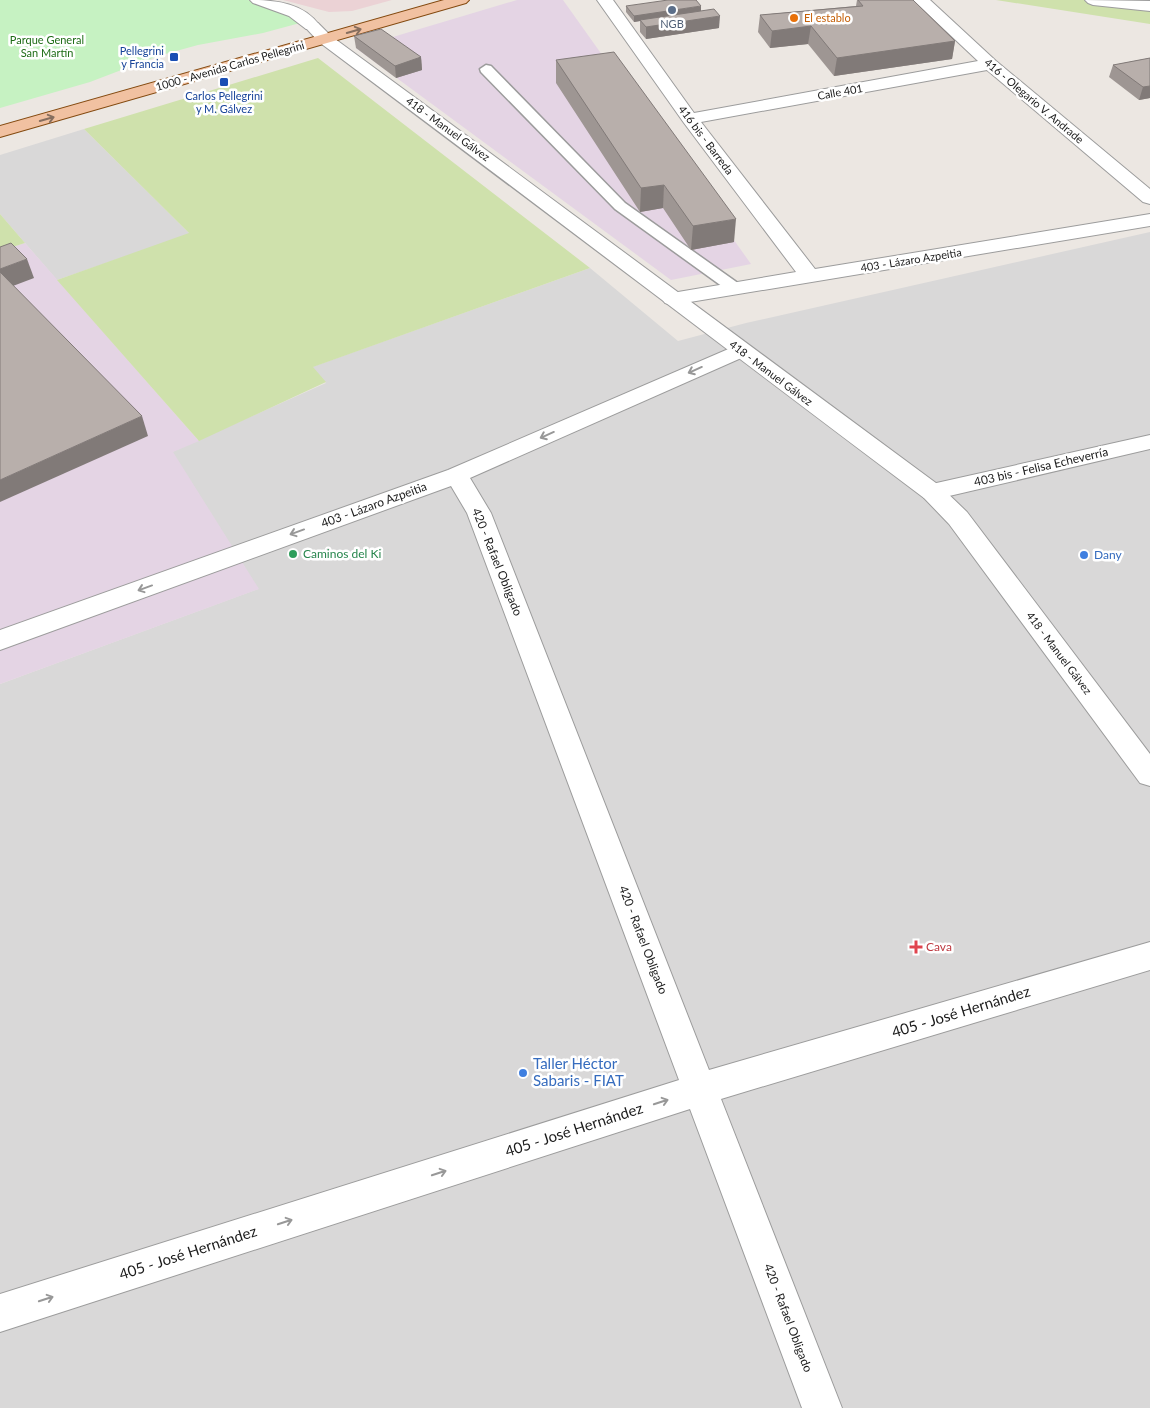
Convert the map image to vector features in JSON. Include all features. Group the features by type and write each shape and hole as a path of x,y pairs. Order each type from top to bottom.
{"main road":[{"path":"378,8 407,0"},
{"name":"1000 - Avenida Carlos Pellegrini","path":"67,96 323,29 461,0"},
{"name":"1000 - Avenida Carlos Pellegrini","path":"0,132 323,29"}],"street":[{"name":"418 - Manuel Gálvez","path":"258,0 304,16 323,29 672,299 932,492 958,518 1150,775"},
{"name":"416 bis - Barreda","path":"605,0 690,119 810,277"},
{"path":"1093,0 1150,6"},
{"name":"416 - Olegario V. Andrade","path":"926,1 990,64 1150,198"},
{"name":"Calle 401","path":"690,119 990,64"},
{"name":"403 - Lázaro Azpeitia","path":"672,299 1150,220"},
{"name":"403 - Lázaro Azpeitia","path":"0,640 456,475 740,350"},
{"name":"403 bis - Felisa Echeverría","path":"932,492 1150,442"},
{"name":"420 - Rafael Obligado","path":"456,475 479,513 822,1408"},
{"name":"405 - José Hernández","path":"0,1313 701,1089 1150,956"}],"lane":[{"path":"486,69 620,206 736,289"}],"shaded area":[{"path":"283,0 392,0 352,11 329,12"},
{"path":"517,0 563,0 751,264 671,280 356,48"},
{"path":"84,129 190,234 57,280 0,214 0,155"},
{"path":"1150,232 1150,1408 0,1408 0,684 258,589 172,452 326,383 312,367 590,268 678,341 746,323"},
{"path":"25,243 199,441 173,452 259,589 0,684 0,251"}],"green space":[{"name":"Parque General San Martín","path":"0,0 248,0 292,14 300,23 263,33 198,45 158,56 90,82 0,108"},
{"path":"996,0 1150,0 1150,24"},
{"path":"318,58 590,268 313,367 326,382 199,441 57,280 189,233 84,129"},
{"path":"0,214 25,243 0,251"}],"building":[{"path":"668,0 696,0 701,6 634,16 626,6"},
{"path":"858,0 913,0 955,41 837,58 811,26 772,31 760,15 863,6"},
{"path":"714,9 720,16 646,27 640,20"},
{"path":"381,29 421,57 395,66 354,36"},
{"path":"614,52 736,219 693,226 664,185 641,188 556,60"},
{"path":"1150,58 1150,86 1143,87 1113,65"},
{"path":"11,243 27,259 0,269 0,247"},
{"path":"0,272 142,416 0,480"}],"place":[{"name":"NGB","path":"672,10"},
{"name":"El establo","path":"794,18"},
{"name":"Pellegrini y Francia","path":"174,57"},
{"name":"Carlos Pellegrini y M. Gálvez","path":"224,82"},
{"name":"Caminos del Ki","path":"293,554"},
{"name":"Dany","path":"1084,555"},
{"name":"Cava","path":"916,947"},
{"name":"Taller Héctor Sabaris - FIAT","path":"523,1073"}]}
